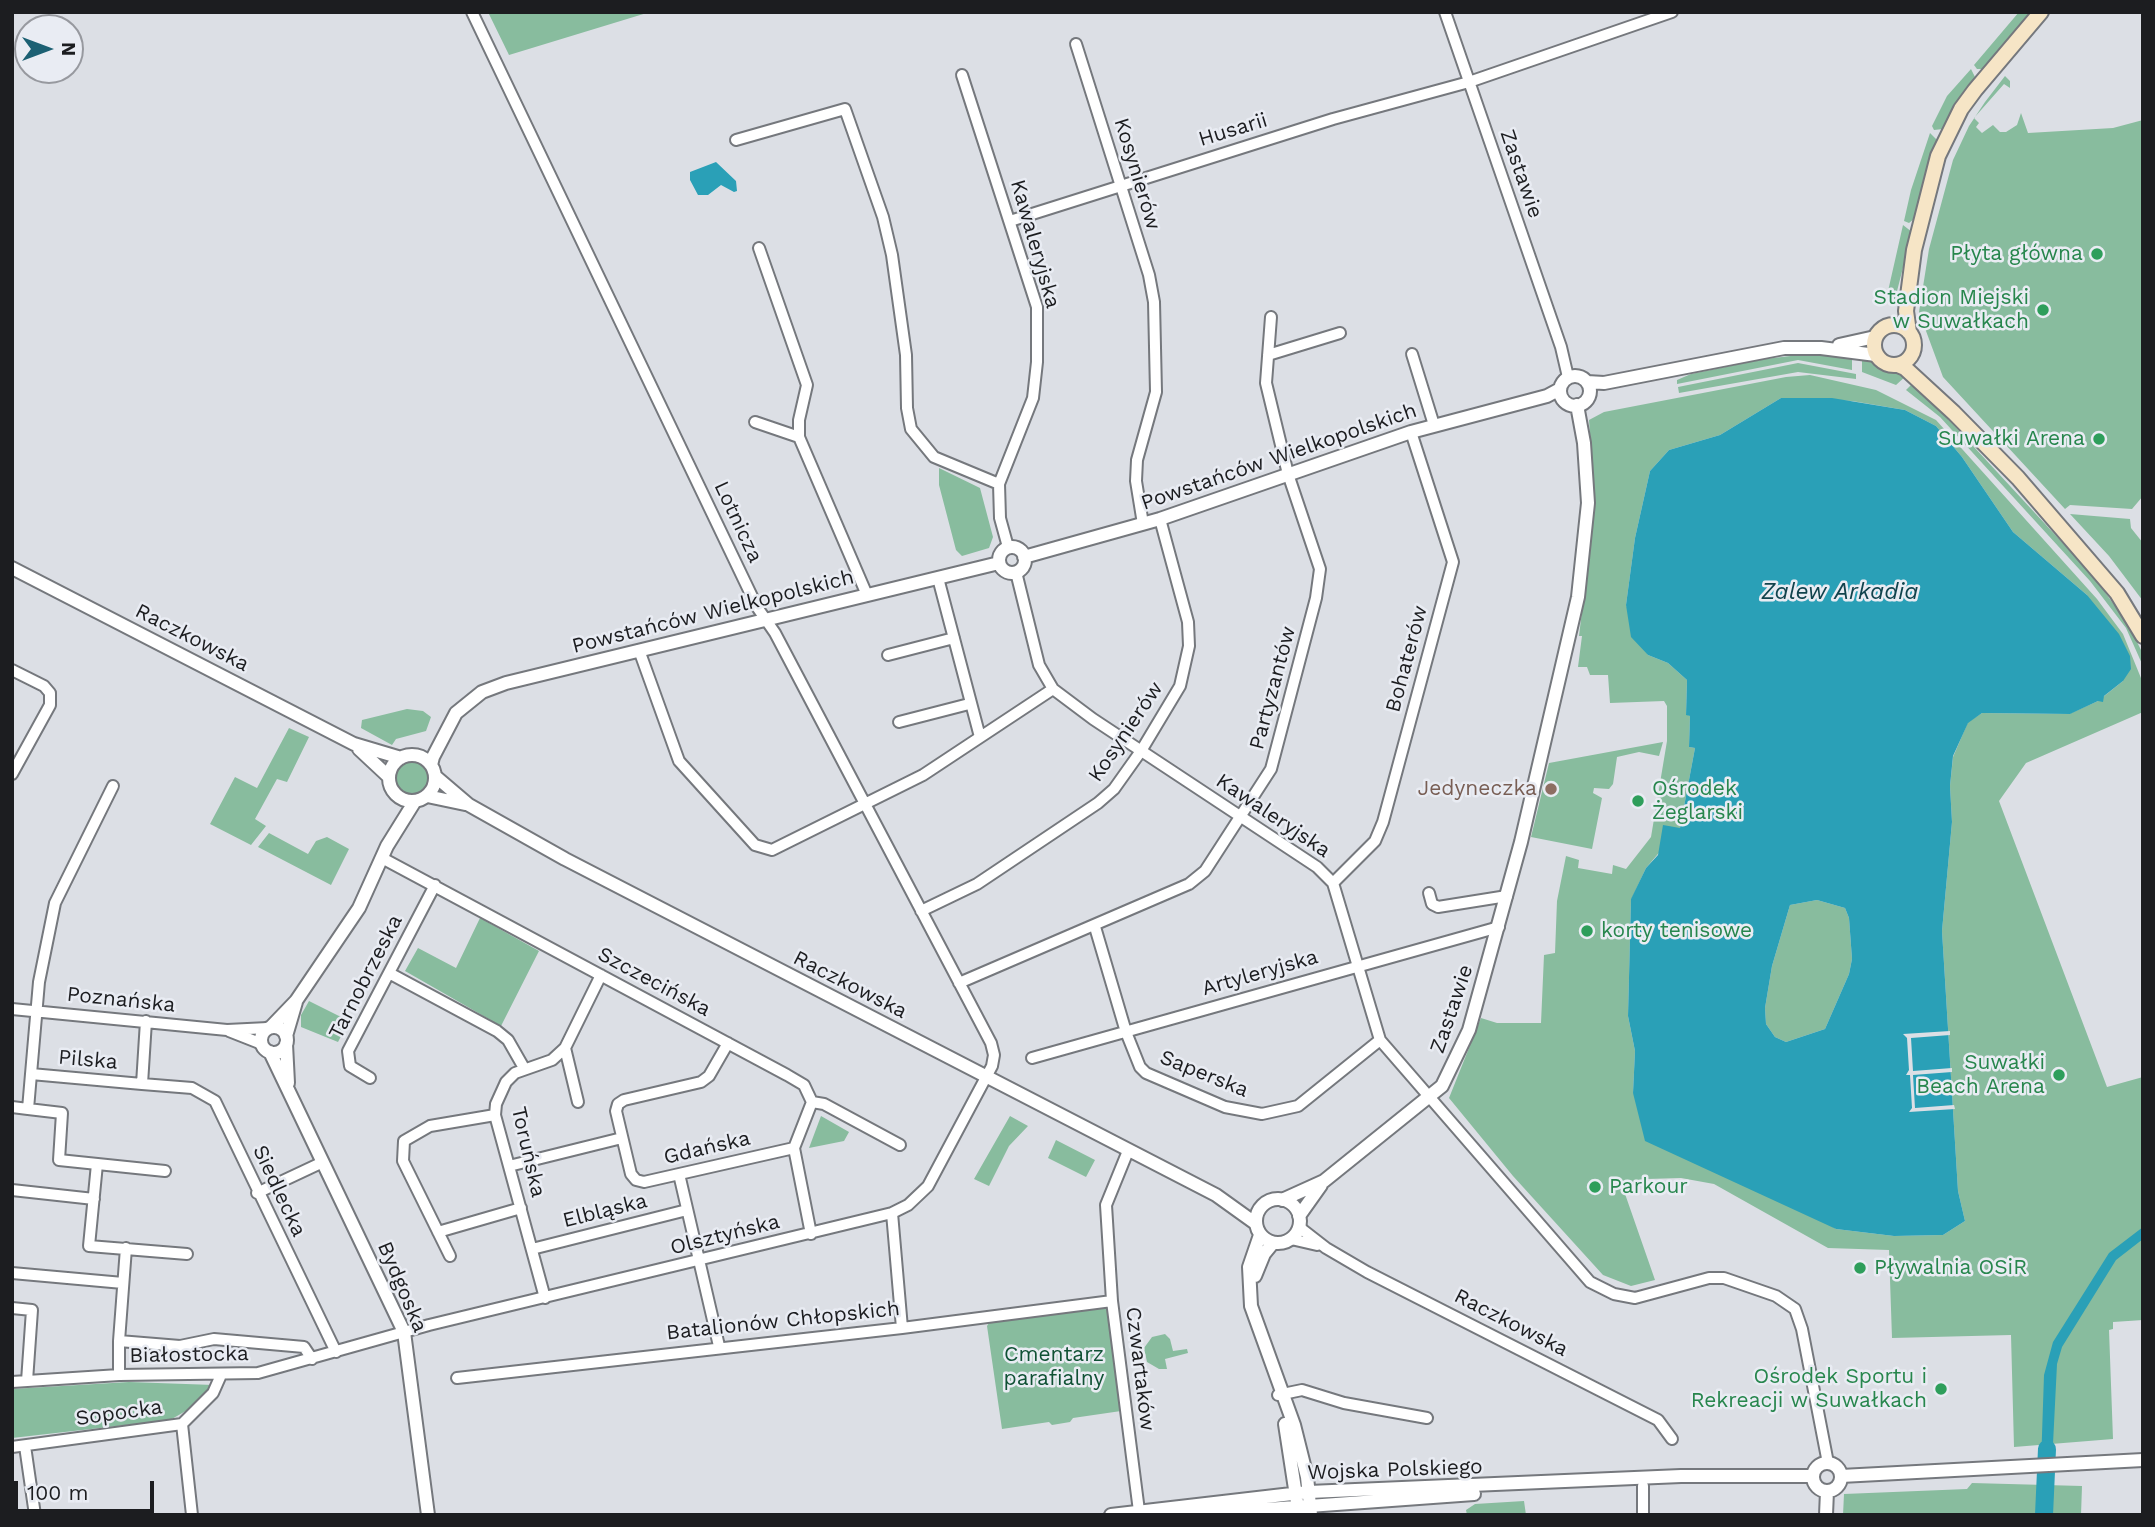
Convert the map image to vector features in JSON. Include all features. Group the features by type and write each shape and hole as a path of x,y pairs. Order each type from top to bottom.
{"main road":[{"path":"2041,12 1975,90 1949,132 1927,191 1897,309 1888,326 1875,337 1876,355 1883,362 1905,368 2018,478 2105,578 2143,636"},
{"path":"1914,250 1906,311 1913,350 1920,369 1954,413"},
{"path":"1888,326 1899,326 1909,332"},
{"path":"1898,365 1906,360 1913,350"}],"street":[{"name":"Lotnicza","path":"472,12 765,620 775,632 993,1049 992,1066 986,1078"},
{"name":"Zastawie","path":"1429,1096 1442,1086 1469,1030 1499,927 1578,597 1588,503 1580,390 1561,348 1445,12"},
{"name":"Husarii","path":"1010,221 1119,185 1469,82 1672,12"},
{"name":"Kosynierów","path":"1076,44 1149,275 1156,332 1156,392 1137,460 1136,481 1143,524"},
{"name":"Kawaleryjska","path":"962,75 1037,307 1037,362 1033,398 999,484 1000,518 1009,547"},
{"path":"736,140 845,109 883,217 892,255 903,329 907,408 911,429 934,457 999,484"},
{"path":"760,248 807,385 799,420 799,437 867,595"},
{"name":"Partyzantów","path":"960,983 1095,927 1189,884 1205,871 1271,769 1279,748 1319,583 1316,554 1288,474 1266,383 1271,317"},
{"path":"1268,355 1340,333"},
{"path":"1561,394 1754,353 1821,348 1875,337"},
{"path":"1821,348 1876,355"},
{"path":"1412,354 1434,425"},
{"path":"1561,394 1580,390"},
{"name":"Powstańców Wielkopolskich","path":"1024,557 1160,519 1410,432 1561,394"},
{"path":"755,422 799,437"},
{"name":"Bohaterów","path":"1334,883 1375,841 1383,822 1453,562 1410,432"},
{"name":"Kosynierów","path":"921,911 977,884 1098,803 1114,789 1141,751 1180,686 1189,646 1188,622 1160,519"},
{"path":"1009,547 1019,549 1024,557 1023,566 1016,572 1007,572 999,563 1001,552 1009,547"},
{"name":"Powstańców Wielkopolskich","path":"416,755 468,701 493,687 999,563"},
{"name":"Raczkowska","path":"12,568 354,744 401,758"},
{"name":"Kawaleryjska","path":"1016,572 1040,666 1053,689 1141,751 1317,867 1334,883 1380,1040 1429,1096"},
{"path":"939,578 969,704 980,737"},
{"path":"888,654 954,638"},
{"path":"639,650 679,761 755,845 772,850 923,775 1053,689"},
{"path":"12,670 44,686 50,693 50,705 12,774"},
{"path":"900,722 969,704"},
{"name":"Powstańców Wielkopolskich","path":"433,771 448,724"},
{"name":"Raczkowska","path":"354,744 389,777"},
{"path":"416,755 433,771 434,787 428,796 415,802 398,797 392,790 389,777 391,768 401,758 416,755"},
{"name":"Raczkowska","path":"433,771 469,805"},
{"name":"Pilska","path":"28,1109 36,1011 46,938 55,903 113,786"},
{"name":"Raczkowska","path":"428,796 469,805 986,1078 1216,1195 1258,1229"},
{"name":"Bydgoska","path":"384,852 398,797"},
{"name":"Bydgoska","path":"270,1028 296,1001 359,908 384,852 415,802"},
{"name":"Szczecińska","path":"384,852 435,885 804,1085 812,1102 824,1104 900,1145"},
{"name":"Tarnobrzeska","path":"370,1078 350,1066 348,1051 435,885"},
{"path":"1429,893 1432,904 1438,907 1507,896"},
{"name":"Saperska","path":"1095,927 1126,1032 1140,1067 1146,1073 1225,1107 1262,1114 1298,1106 1380,1040"},
{"name":"Artyleryjska","path":"1032,1058 1359,964 1499,927"},
{"path":"389,973 497,1031 508,1040 524,1068"},
{"path":"579,1102 565,1048 601,975"},
{"name":"Bydgoska","path":"289,1090 286,1040 296,1001"},
{"name":"Poznańska","path":"12,1009 227,1030 270,1028"},
{"path":"142,1084 146,1021"},
{"path":"270,1028 282,1030 286,1040 277,1052 266,1048 261,1037 270,1028"},
{"name":"Poznańska","path":"227,1030 266,1048"},
{"path":"509,1166 622,1138 618,1104 624,1100 701,1082 709,1076 728,1043"},
{"name":"Bydgoska","path":"266,1048 289,1090 404,1332 428,1515"},
{"name":"Toruńska","path":"545,1298 495,1115 496,1104 506,1082 524,1068 552,1060 565,1048"},
{"name":"Pilska","path":"31,1074 158,1085"},
{"name":"Olsztyńska","path":"404,1332 892,1213 908,1205 928,1186 986,1078"},
{"name":"Siedlecka","path":"158,1085 192,1088 215,1101 336,1352"},
{"path":"1304,1504 1281,1394 1250,1297 1249,1267 1263,1205 1324,1181 1429,1096 1573,1264 1602,1289 1635,1298 1709,1278 1724,1278 1776,1296 1795,1309 1802,1329 1828,1464"},
{"path":"811,1234 794,1148 812,1102"},
{"path":"12,1107 62,1113 59,1160 164,1171"},
{"path":"450,1256 403,1161 404,1141 429,1126 495,1115"},
{"name":"Gdańska","path":"622,1138 631,1174 636,1180 644,1182 794,1148"},
{"name":"Czwartaków","path":"1128,1151 1106,1205 1112,1301 1139,1511"},
{"path":"257,1192 323,1162"},
{"path":"97,1164 89,1246 187,1254"},
{"path":"679,1174 719,1346"},
{"path":"1250,1297 1258,1268 1273,1243 1291,1239 1324,1181"},
{"path":"12,1190 94,1199"},
{"name":"Raczkowska","path":"1216,1195 1263,1205"},
{"path":"1282,1199 1293,1205 1299,1222"},
{"path":"438,1232 522,1208"},
{"name":"Elbląska","path":"532,1248 687,1210"},
{"path":"892,1213 902,1328"},
{"name":"Raczkowska","path":"1299,1222 1326,1248"},
{"path":"1258,1229 1273,1243"},
{"name":"Raczkowska","path":"1291,1239 1326,1248 1658,1420 1672,1439"},
{"path":"119,1375 126,1248"},
{"path":"12,1273 123,1283"},
{"name":"Batalionów Chłopskich","path":"457,1378 719,1346 902,1328 1112,1301"},
{"path":"12,1308 32,1310 27,1381"},
{"name":"Białostocka","path":"12,1382 119,1375 221,1376 258,1373 404,1332"},
{"path":"119,1341 180,1346 214,1339 304,1347 312,1359"},
{"path":"182,1424 213,1393 221,1376"},
{"path":"1281,1394 1303,1390 1344,1403 1427,1418"},
{"name":"Sopocka","path":"12,1447 182,1424 192,1515"},
{"path":"25,1446 35,1515"},
{"path":"1841,1476 2143,1460"},
{"path":"1828,1464 1837,1468 1841,1476 1838,1486 1827,1491 1817,1488 1812,1476 1819,1465 1828,1464"},
{"name":"Wojska Polskiego","path":"1185,1515 1681,1476 1736,1477"},
{"path":"1736,1477 1812,1476"},
{"name":"Wojska Polskiego","path":"1111,1515 1139,1511 1643,1486 1736,1477"},
{"path":"1643,1486 1643,1515"},
{"path":"1826,1515 1827,1491"}],"green space":[{"path":"488,12 650,12 509,55"},
{"path":"2019,12 2033,12 1984,69 1977,69 1974,65"},
{"path":"1971,69 1976,79 1943,129 1934,130 1932,126 1947,96"},
{"path":"2005,76 2010,81 2010,88 2004,84 1975,116"},
{"name":"Stadion Miejski w Suwałkach","path":"2021,113 2028,133 2113,128 2143,120 2143,496 2132,509 2070,505 2065,509 1943,377 1919,312 1929,249 1953,160 1974,118 1979,123 1976,127 1982,133 1993,125 2000,132 2006,132 2017,125"},
{"path":"1930,133 1938,141 1914,219 1909,223 1904,221 1911,190"},
{"path":"1903,225 1912,232 1894,303 1886,300"},
{"path":"1799,355 1852,355 1852,370 1798,360 1677,384 1677,380 1691,374"},
{"path":"1862,355 1872,358 1883,367 1907,375 1896,385 1862,372"},
{"path":"1798,363 1856,374 1856,379 1798,372 1679,393 1678,387"},
{"path":"1810,375 1876,390 1936,420 2097,599 2123,634 2143,683 2143,712 2026,763 1999,801 2107,1087 2143,1077 2143,1320 2113,1322 2113,1329 2109,1330 2113,1439 2014,1447 2011,1335 1892,1338 1889,1250 1828,1248 1714,1184 1681,1178 1647,1179 1624,1191 1655,1280 1631,1286 1603,1275 1513,1176 1449,1098 1481,1018 1497,1023 1541,1023 1544,955 1555,953 1557,901 1566,856 1579,860 1578,868 1612,874 1613,865 1626,869 1651,837 1667,741 1667,706 1664,701 1610,703 1608,675 1590,675 1587,667 1578,667 1582,636 1579,636 1595,503 1589,420 1604,412 1786,377","holes":["1781,398 1852,401 1905,410 1936,426 1962,457 2013,532 2087,595 2123,681 2098,701 2069,714 1982,713 1968,722 1953,757 1950,786 1952,822 1942,931 1958,1191 1965,1221 1943,1235 1894,1236 1836,1229 1633,1093 1635,1051 1628,1016 1631,900 1646,868 1680,828 1695,748 1689,747 1687,680 1668,663 1648,655 1626,605 1635,538 1650,471 1669,450 1720,435"]},
{"path":"1914,382 2095,578 2129,626 2143,654 2143,666 2126,628 2090,581 1940,417 1906,390"},
{"path":"939,468 980,488 993,537 989,548 962,556 956,550 939,485"},
{"path":"2070,514 2130,519 2131,528 2143,543 2143,601 2109,556"},
{"path":"407,709 423,711 431,717 426,731 396,739 392,745 361,728 362,720"},
{"path":"289,728 309,737 287,782 277,779 255,819 266,826 251,845 210,824 235,777 257,788"},
{"path":"1663,742 1659,756 1639,752 1617,757 1613,784 1609,789 1594,788 1593,793 1602,798 1592,849 1531,837 1549,763"},
{"path":"412,755 428,762 435,778 428,794 412,801 396,794 389,778 396,762"},
{"path":"269,833 308,854 316,841 327,837 349,849 331,885 258,847"},
{"path":"1817,900 1845,908 1849,918 1852,959 1849,974 1825,1029 1786,1042 1775,1037 1766,1024 1765,1008 1772,966 1790,905"},
{"path":"480,918 539,951 501,1026 405,971 418,948 456,968"},
{"path":"309,1001 349,1021 338,1042 301,1027 301,1015"},
{"path":"821,1116 849,1132 844,1141 809,1148"},
{"path":"1010,1116 1028,1126 1009,1146 989,1186 974,1179"},
{"path":"1056,1140 1095,1160 1086,1177 1048,1158"},
{"name":"Cmentarz parafialny","path":"1104,1306 1108,1311 1121,1411 1073,1418 1070,1422 1052,1425 1049,1422 1002,1429 987,1326 991,1320"},
{"path":"1165,1334 1170,1339 1173,1351 1187,1349 1188,1353 1165,1359 1167,1369 1159,1369 1147,1362 1144,1348 1152,1337"},
{"path":"129,1382 214,1385 191,1408 170,1420 12,1438 12,1389"},
{"path":"1972,1483 2082,1486 2081,1515 1843,1515 1844,1494 1967,1489"},
{"path":"1524,1501 1526,1515 1467,1515 1466,1510 1475,1504"}],"water":[{"path":"716,162 736,181 737,191 721,185 708,195 698,195 690,180 690,172"},
{"name":"Zalew Arkadia","path":"1781,398 1832,398 1905,410 1936,426 1962,457 2013,532 2087,595 2119,634 2130,656 2131,669 2123,681 2104,696 2103,702 2098,701 2070,714 1982,713 1968,723 1953,756 1950,786 1952,822 1942,931 1958,1191 1965,1221 1943,1235 1894,1236 1836,1229 1645,1141 1633,1093 1635,1051 1628,1016 1631,899 1646,868 1658,855 1663,825 1680,828 1695,748 1689,747 1687,680 1668,663 1648,655 1631,637 1626,605 1635,538 1650,471 1669,450 1720,435","holes":["1817,900 1845,908 1849,918 1852,959 1849,974 1825,1029 1786,1042 1775,1037 1766,1024 1765,1008 1772,966 1790,905"]},
{"path":"2143,1227 2143,1239 2116,1260 2062,1347 2057,1364 2052,1464 2041,1465 2044,1375 2053,1342 2109,1253"}],"pier":[{"path":"1950,1031 1950,1035 1911,1038 1913,1071 1952,1068 1952,1072 1913,1075 1915,1108 1954,1105 1955,1109 1909,1112 1912,1108 1910,1075 1906,1075 1909,1070 1907,1038 1903,1034"}],"waterway":[{"path":"2044,1515 2047,1449"}],"place":[{"name":"Płyta główna","path":"2097,254"},
{"name":"Stadion Miejski w Suwałkach","path":"2043,310"},
{"name":"Suwałki Arena","path":"2099,439"},
{"name":"Jedyneczka","path":"1551,789"},
{"name":"Ośrodek Żeglarski","path":"1638,801"},
{"name":"korty tenisowe","path":"1587,931"},
{"name":"Suwałki Beach Arena","path":"2059,1075"},
{"name":"Parkour","path":"1595,1187"},
{"name":"Pływalnia OSiR","path":"1860,1268"},
{"name":"Ośrodek Sportu i Rekreacji w Suwałkach","path":"1941,1389"}]}
